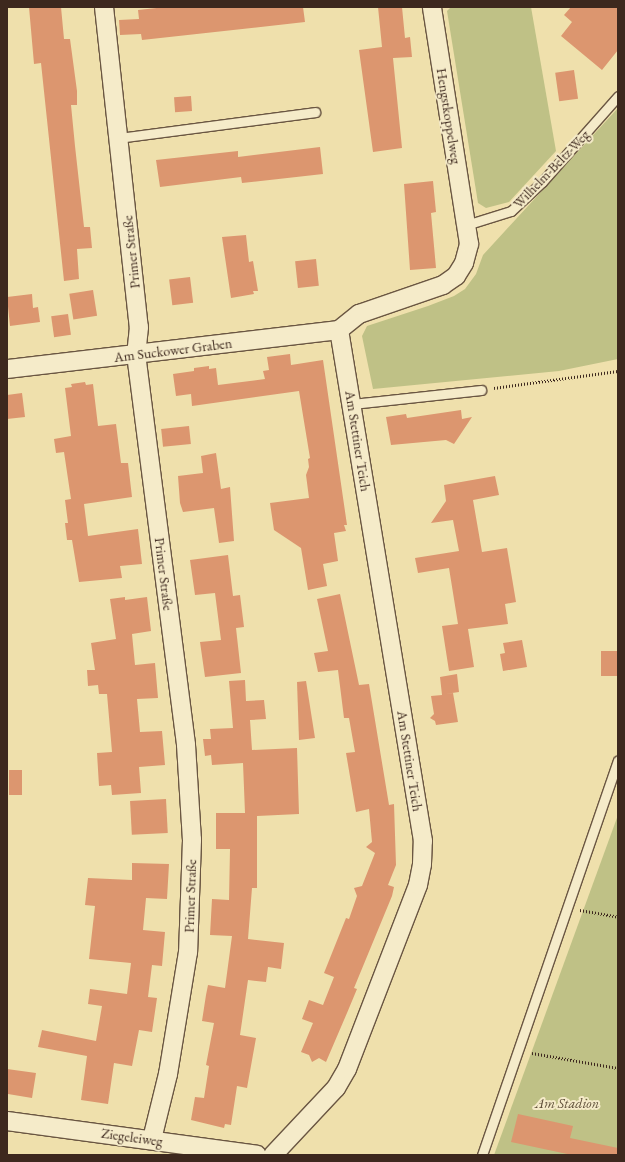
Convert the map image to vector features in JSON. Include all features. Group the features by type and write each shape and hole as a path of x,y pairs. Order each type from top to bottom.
{"street":[{"name":"Primer Straße","path":"106,7 118,138 139,327 136,354 186,745 192,840 188,952 168,1074 152,1139"},
{"name":"Hengstkoppelweg","path":"432,7 466,225"},
{"path":"339,330 360,314 443,285 456,276 464,263 469,244 466,225"},
{"name":"Am Suckower Graben","path":"7,369 339,330"},
{"name":"Am Stettiner Teich","path":"273,1155 336,1088 347,1068 418,885 422,864 423,841 339,330"},
{"name":"Ziegeleiweg","path":"7,1121 152,1139 257,1155"}],"lane":[{"name":"Wilhelm-Beltz-Weg","path":"466,225 511,211 542,182 618,96"},
{"path":"118,138 315,112"},
{"path":"352,404 481,390"},
{"path":"482,1155 618,761"}],"path":[{"path":"481,390 618,371"},
{"path":"566,908 618,917"},
{"path":"518,1050 618,1068"}],"green space":[{"path":"451,7 531,7 556,151 509,202 486,208 478,203 447,11"},
{"path":"618,108 618,359 559,371 373,389 362,336 367,326 428,306 454,296 465,289 476,274 483,255"},
{"name":"Am Stadion","path":"618,815 618,1155 494,1155"}],"building":[{"path":"29,7 61,7 64,39 70,39 77,91 77,105 71,105 75,146 84,227 90,227 92,248 77,249 79,279 64,281 41,63 34,64"},
{"path":"166,7 303,7 305,22 142,40 141,34 120,35 119,20 139,19 138,10"},
{"path":"378,7 402,7 405,38 410,37 412,57 393,58 402,148 373,152 359,50 382,47"},
{"path":"571,7 618,7 618,50 602,70 561,36 572,22 564,15"},
{"path":"574,70 578,99 559,101 555,73"},
{"path":"191,96 192,111 175,112 174,97"},
{"path":"320,147 323,174 242,183 241,177 160,187 156,160 238,151 238,157"},
{"path":"433,181 436,212 431,213 436,268 410,270 404,184"},
{"path":"246,235 249,262 253,261 258,291 253,291 254,294 231,298 222,237"},
{"path":"316,259 319,286 298,288 295,261"},
{"path":"190,277 193,303 172,305 169,280"},
{"path":"93,290 97,316 73,319 69,294"},
{"path":"32,294 33,308 38,307 40,322 10,326 7,297"},
{"path":"68,314 71,335 54,337 51,316"},
{"path":"290,354 291,365 323,360 347,525 344,525 346,531 334,533 338,561 323,564 327,586 308,590 301,548 274,530 270,503 309,498 306,475 309,467 308,459 310,458 299,391 192,406 191,394 176,396 173,374 194,371 194,368 209,366 209,369 216,368 218,385 265,379 263,371 269,370 267,357"},
{"path":"85,382 86,385 93,384 98,426 116,424 121,463 128,463 132,497 84,504 88,536 138,529 142,564 120,566 122,578 79,582 72,540 67,540 65,523 68,523 65,500 71,499 64,452 56,453 54,439 71,436 65,388 72,387 71,384"},
{"path":"22,393 25,417 7,419 7,395"},
{"path":"461,410 462,419 472,417 454,444 446,440 391,445 386,417 406,414 407,418"},
{"path":"189,426 191,444 163,447 161,429"},
{"path":"216,453 221,489 230,487 234,541 219,543 214,508 183,512 180,503 178,476 203,473 201,456"},
{"path":"495,476 499,495 473,500 482,552 507,548 516,602 505,604 508,624 468,629 474,667 449,671 442,626 458,624 449,568 418,573 415,558 459,551 453,520 431,523 446,501 444,485"},
{"path":"228,555 233,596 240,595 244,627 236,628 241,673 205,677 200,642 221,640 215,593 195,595 190,560"},
{"path":"340,594 359,685 369,684 389,805 394,804 396,865 388,885 394,887 392,896 354,988 357,989 347,1013 326,1062 319,1058 312,1062 309,1055 301,1052 313,1023 302,1019 309,1000 323,1005 334,977 324,973 346,918 349,919 357,896 354,888 362,886 375,853 366,847 372,842 369,809 356,812 346,753 355,752 349,718 344,718 338,670 318,672 314,653 328,651 317,599"},
{"path":"125,597 125,600 147,597 151,631 132,634 135,665 155,663 158,698 137,699 140,732 162,731 165,765 139,767 141,793 112,795 111,785 99,786 97,753 112,752 107,694 99,694 98,685 88,686 87,670 95,670 91,643 116,639 110,599"},
{"path":"522,640 527,667 503,671 500,654 505,653 503,643"},
{"path":"601,651 618,651 618,676 601,676"},
{"path":"457,674 459,692 445,694 453,693 458,722 436,725 435,721 430,718 434,714 431,696 442,695 440,677"},
{"path":"245,680 246,701 264,700 266,719 250,720 252,750 297,748 299,814 257,816 257,888 252,888 248,939 284,943 281,969 268,967 266,982 248,980 240,1035 256,1038 247,1088 237,1086 231,1125 225,1124 224,1128 191,1120 195,1097 204,1098 209,1066 206,1065 214,1023 202,1021 208,985 225,988 232,936 210,935 212,899 229,900 230,849 216,849 216,813 245,813 243,763 212,765 211,755 205,756 203,739 211,739 210,729 233,728 229,681"},
{"path":"306,681 315,738 299,740 297,682"},
{"path":"9,770 22,770 22,795 9,795"},
{"path":"166,799 168,833 132,835 130,801"},
{"path":"132,863 169,864 167,899 146,898 143,930 165,932 162,966 152,965 148,997 157,998 152,1032 139,1030 132,1066 114,1063 108,1104 81,1100 87,1056 38,1047 42,1030 96,1041 102,1006 88,1004 90,989 127,994 131,963 89,959 95,906 85,905 88,878 132,880"},
{"path":"7,1069 36,1073 32,1098 8,1094"},
{"path":"518,1114 573,1126 570,1138 618,1148 618,1155 572,1155 511,1142"}]}
